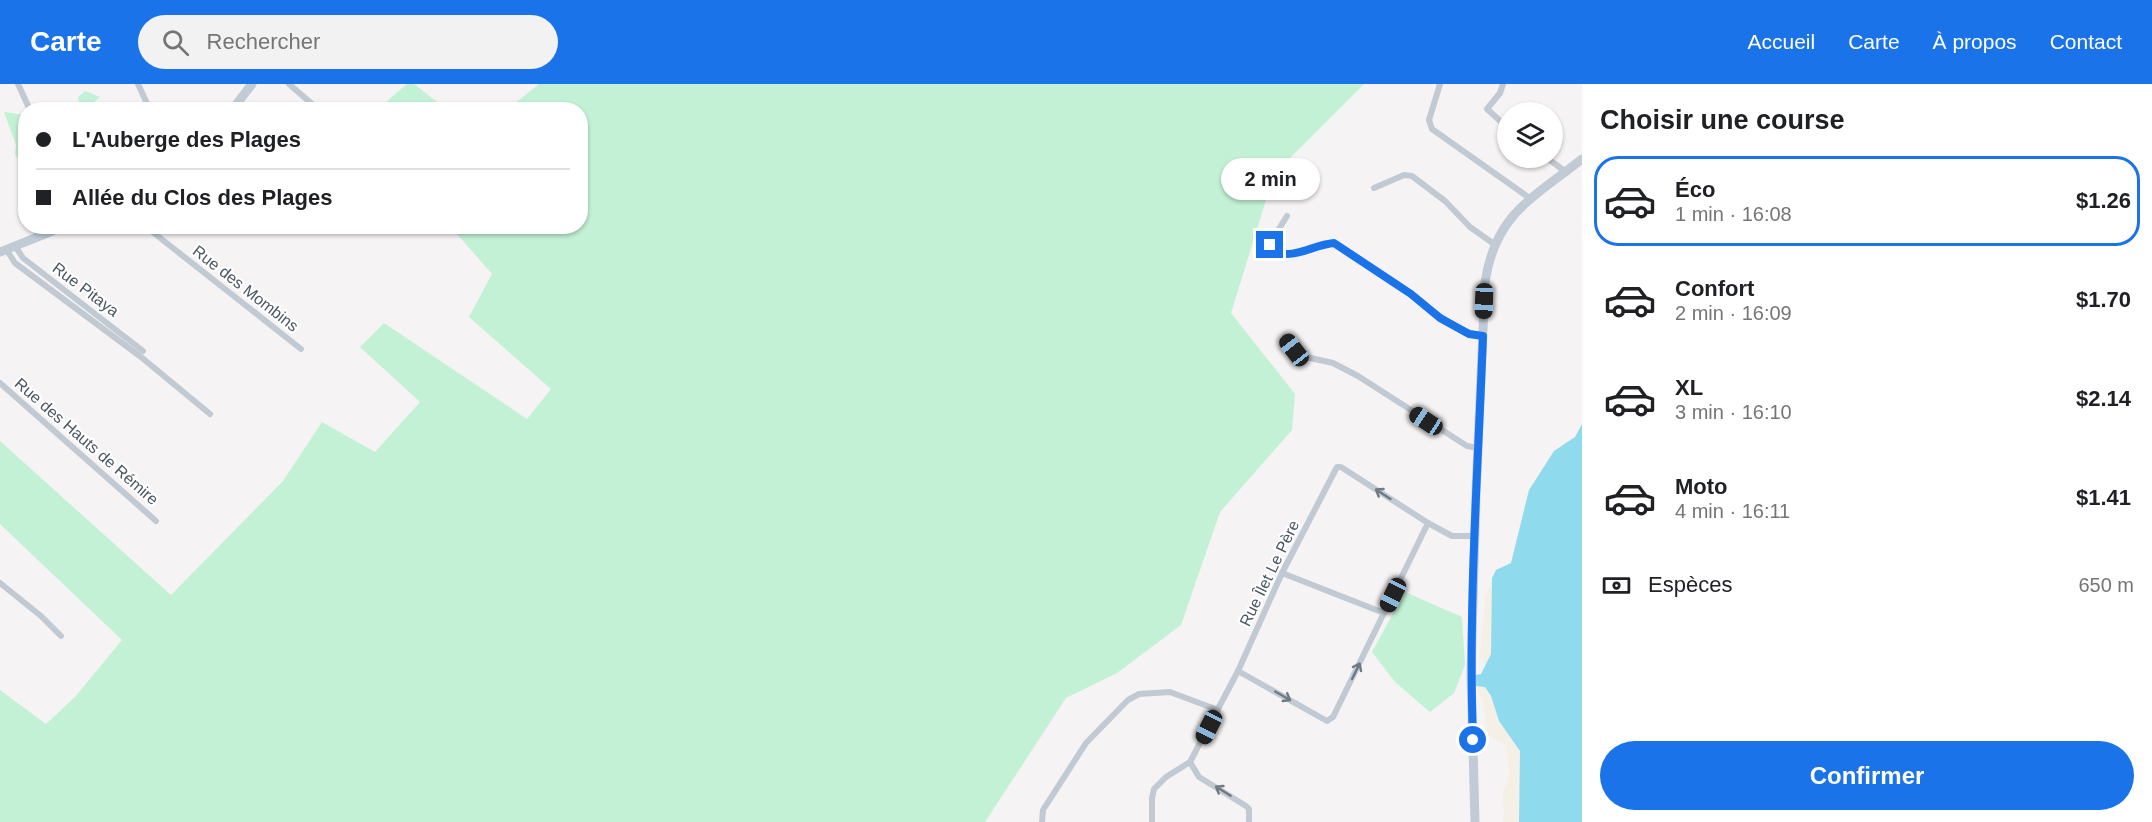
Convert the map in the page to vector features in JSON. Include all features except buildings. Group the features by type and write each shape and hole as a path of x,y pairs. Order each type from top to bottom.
{"street":[{"path":"18,84 26,102"},
{"path":"138,84 146,102"},
{"path":"290,84 310,102"},
{"path":"1440,84 1429,120 1432,129 1531,198"},
{"path":"1497,118 1486,109 1500,93 1503,84"},
{"path":"237,102 250,85"},
{"path":"1475,822 1471,674 1485,283 1494,244 1502,229 1531,198 1582,159"},
{"path":"1561,168 1566,172"},
{"path":"1374,188 1395,177 1412,176 1445,201 1470,227 1494,244"},
{"path":"1287,216 1270,245 1275,253 1287,256 1334,243 1411,294 1440,318 1469,334 1483,336"},
{"path":"45,234 7,249 15,262 141,357 210,414"},
{"name":"Rue des Mombins","path":"155,234 301,349"},
{"name":"Rue Pitaya","path":"7,249 23,258 143,351"},
{"path":"1285,337 1294,350 1306,357 1334,363 1467,446 1478,448"},
{"name":"Rue des Hauts de Rémire","path":"0,382 156,520"},
{"name":"Rue Îlet Le Père","path":"1152,822 1154,789 1166,777 1190,762 1238,671 1282,573 1337,467 1341,466 1428,523 1452,536 1475,536"},
{"path":"1238,671 1327,721 1333,717 1428,523"},
{"path":"1282,573 1384,613"},
{"path":"0,582 61,636"},
{"path":"1042,822 1043,810 1086,743 1128,700 1139,694 1170,692 1218,710"},
{"path":"1190,762 1198,777 1249,809 1249,822"}],"green space":[{"path":"407,84 414,84 437,102 386,102"},
{"path":"539,84 1364,84 1274,174 1231,313 1295,394 1292,430 1220,512 1181,625 1117,673 1066,698 985,822 0,822 0,690 46,724 75,697 122,640 0,524 0,441 171,595 283,481 322,422 375,452 420,402 360,347 384,323 527,419 551,389 469,317 492,274 457,234 588,234 588,102 517,102"},
{"path":"85,91 100,97 94,102 79,102 78,97"},
{"path":"4,112 18,114 18,159 15,154 16,145"},
{"path":"1405,592 1462,617 1465,665 1454,693 1430,712 1395,682 1372,652"}],"sand":[{"path":"1582,424 1493,611 1491,654 1486,666 1480,657 1485,599 1496,570 1511,563 1529,490 1554,451 1575,437"},
{"path":"1476,686 1485,687 1499,721 1506,731 1519,742 1535,822 1503,822 1502,799 1509,772 1506,745 1488,736 1482,700"}],"water":[{"path":"1582,424 1582,822 1519,822 1520,751 1499,721 1491,696 1485,687 1476,686 1475,675 1481,674 1491,654 1492,578 1496,570 1511,563 1529,490 1554,451 1575,437"}],"route":[{"path":"1270,245 1275,253 1287,256 1334,243 1411,294 1440,318 1469,334 1483,336 1471,674 1473,740"}]}
